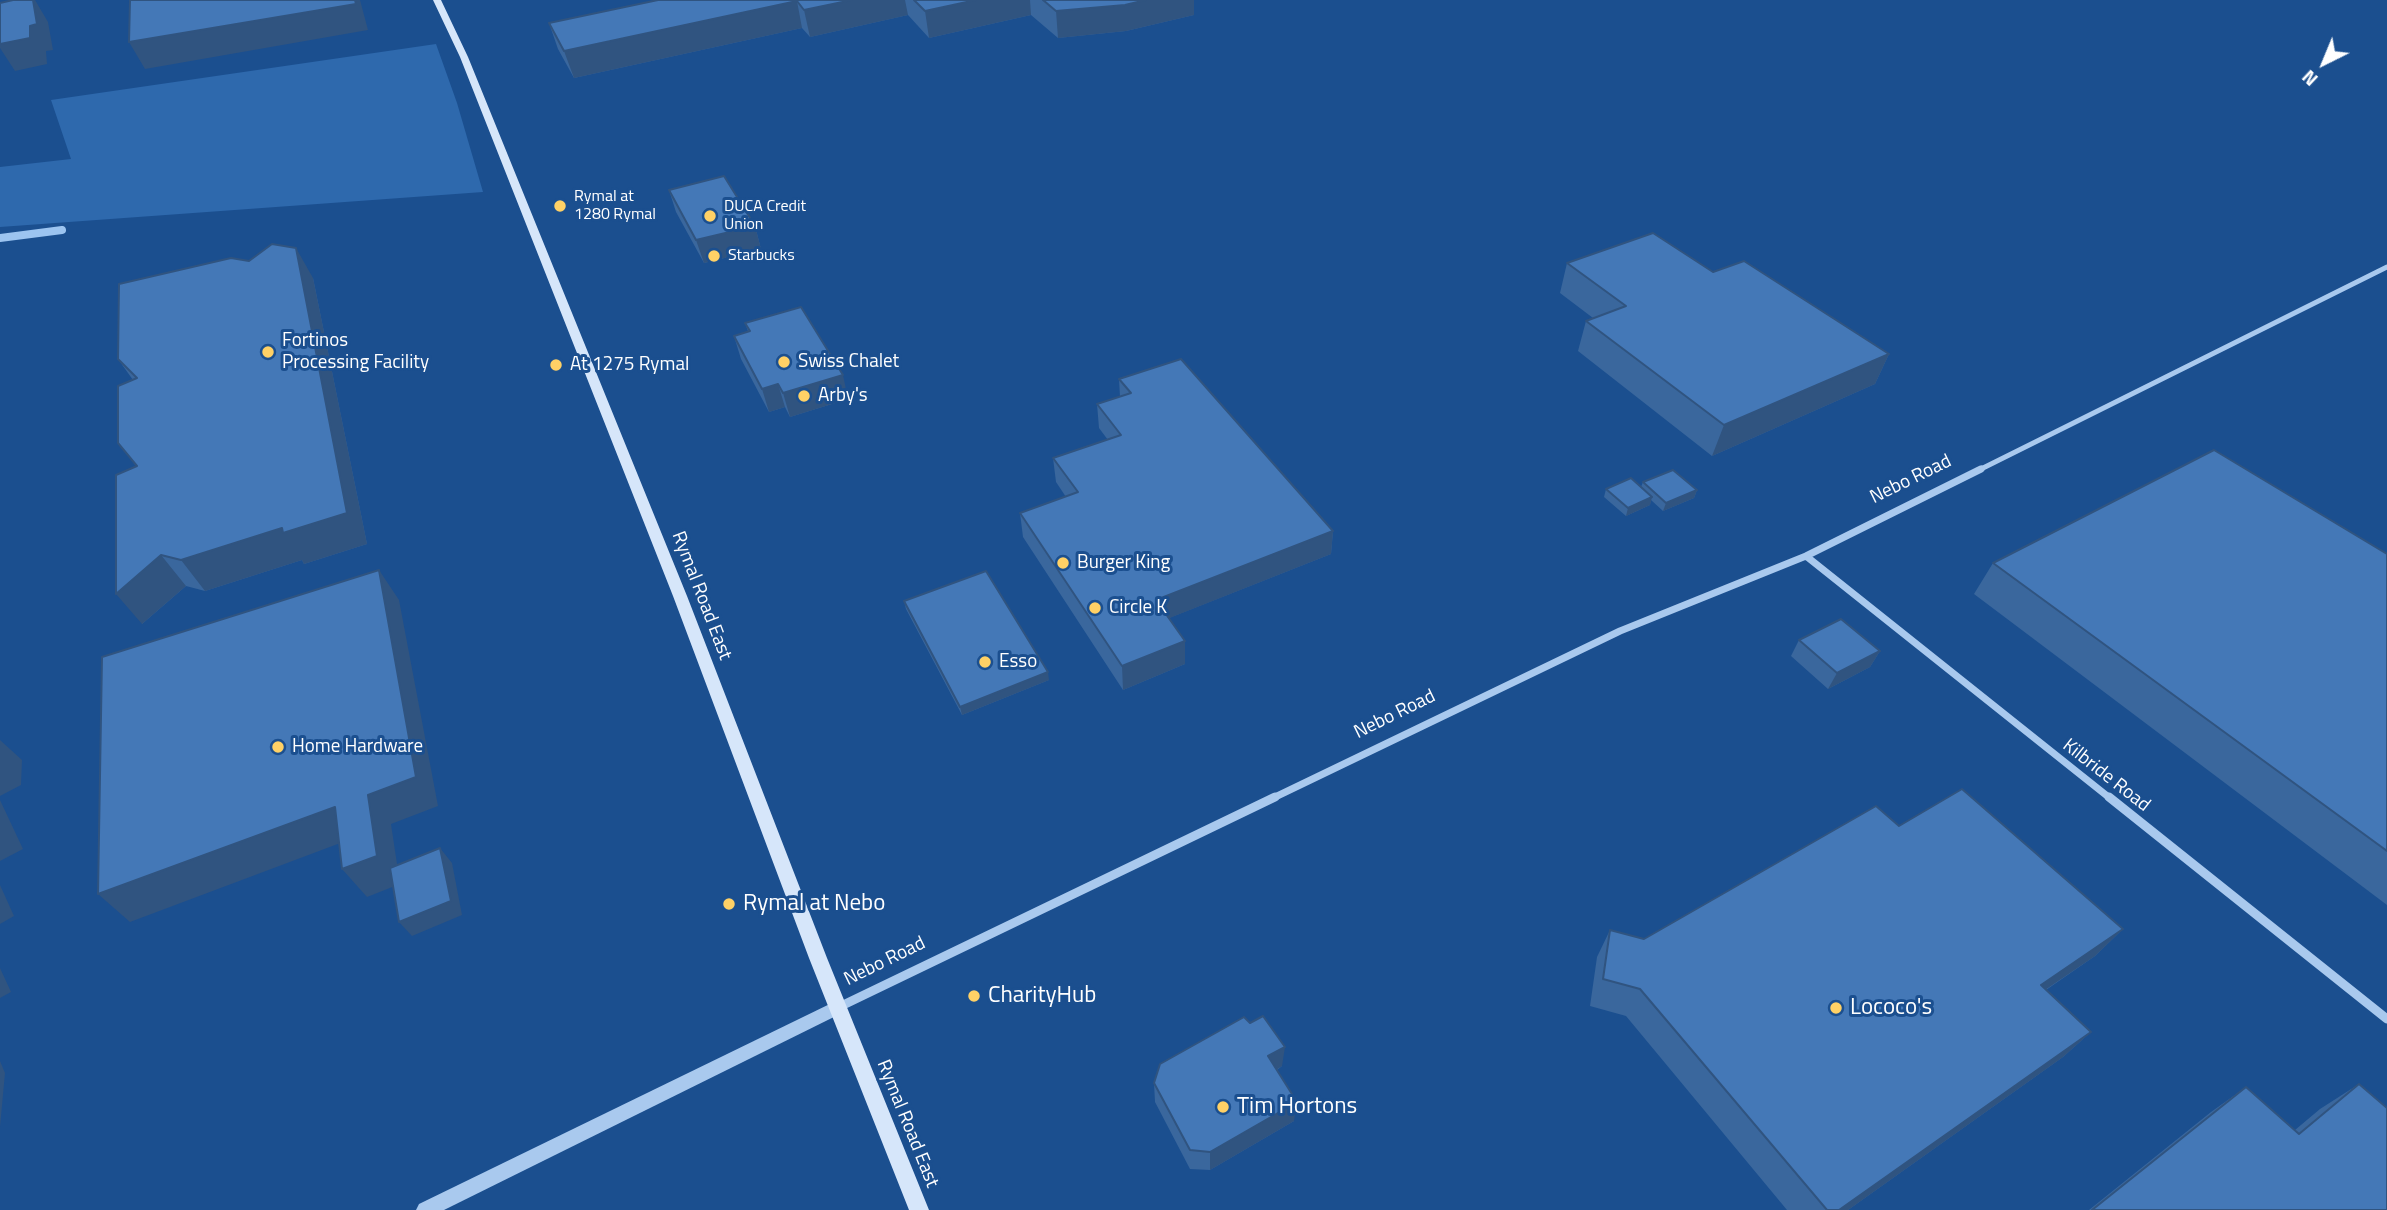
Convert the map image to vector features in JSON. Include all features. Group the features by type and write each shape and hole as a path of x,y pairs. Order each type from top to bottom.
{"main road":[{"name":"Rymal Road East","path":"437,0 464,57 680,596 919,1210"}],"street":[{"name":"Nebo Road","path":"425,1210 838,1007 1620,631 1806,556 2387,267"},
{"name":"Kilbride Road","path":"1806,556 2387,1019"}],"shaded area":[{"path":"436,44 457,103 483,192 0,227 0,167 71,159 51,100"}],"building":[{"path":"33,0 37,24 30,26 30,38 0,44 0,3"},
{"path":"130,0 355,0 356,4 129,42"},
{"path":"658,0 852,0 804,10 797,1 564,51 549,23"},
{"path":"914,0 976,0 925,11"},
{"path":"1043,0 1146,0 1125,5 1056,11"},
{"path":"724,176 755,226 696,240 669,190"},
{"path":"1653,233 1713,272 1744,261 1889,354 1724,425 1586,321 1626,306 1567,263"},
{"path":"272,244 296,248 347,513 283,533 282,528 181,560 161,555 116,594 116,475 137,466 118,443 118,386 137,378 118,359 119,284 231,258 249,261"},
{"path":"801,307 843,375 783,393 778,384 762,389 734,336 750,331 745,323"},
{"path":"1181,359 1333,531 1156,600 1185,641 1122,666 1020,513 1078,492 1053,458 1121,435 1097,404 1131,393 1119,379"},
{"path":"2214,450 2387,554 2387,851 1993,563"},
{"path":"1673,470 1697,490 1666,503 1643,482"},
{"path":"1631,478 1652,497 1628,508 1606,489"},
{"name":"Home Hardware","path":"379,570 416,777 368,795 377,856 342,869 335,807 98,894 102,657"},
{"name":"Esso","path":"986,571 1048,672 960,707 904,601"},
{"path":"1841,619 1880,651 1837,673 1799,640"},
{"path":"1962,789 2123,929 2041,985 2091,1032 1839,1210 1827,1210 1640,989 1603,979 1610,930 1644,939 1876,806 1899,826"},
{"path":"440,848 451,901 399,922 390,868"},
{"path":"1263,1016 1285,1047 1268,1056 1297,1102 1210,1152 1190,1150 1154,1083 1160,1064 1244,1017 1250,1023"},
{"path":"2359,1084 2387,1108 2387,1210 2092,1210 2246,1087 2299,1134"}],"waterway":[{"path":"0,238 62,230"}],"place":[{"name":"Rymal at 1280 Rymal","path":"560,206"},
{"name":"DUCA Credit Union","path":"710,216"},
{"name":"Starbucks","path":"714,256"},
{"name":"Fortinos Processing Facility","path":"268,352"},
{"name":"Swiss Chalet","path":"784,362"},
{"name":"At 1275 Rymal","path":"556,365"},
{"name":"Arby's","path":"804,396"},
{"name":"Burger King","path":"1063,563"},
{"name":"Circle K","path":"1095,608"},
{"name":"Esso","path":"985,662"},
{"name":"Home Hardware","path":"278,747"},
{"name":"Rymal at Nebo","path":"729,904"},
{"name":"CharityHub","path":"974,996"},
{"name":"Lococo's","path":"1836,1008"},
{"name":"Tim Hortons","path":"1223,1107"}]}
